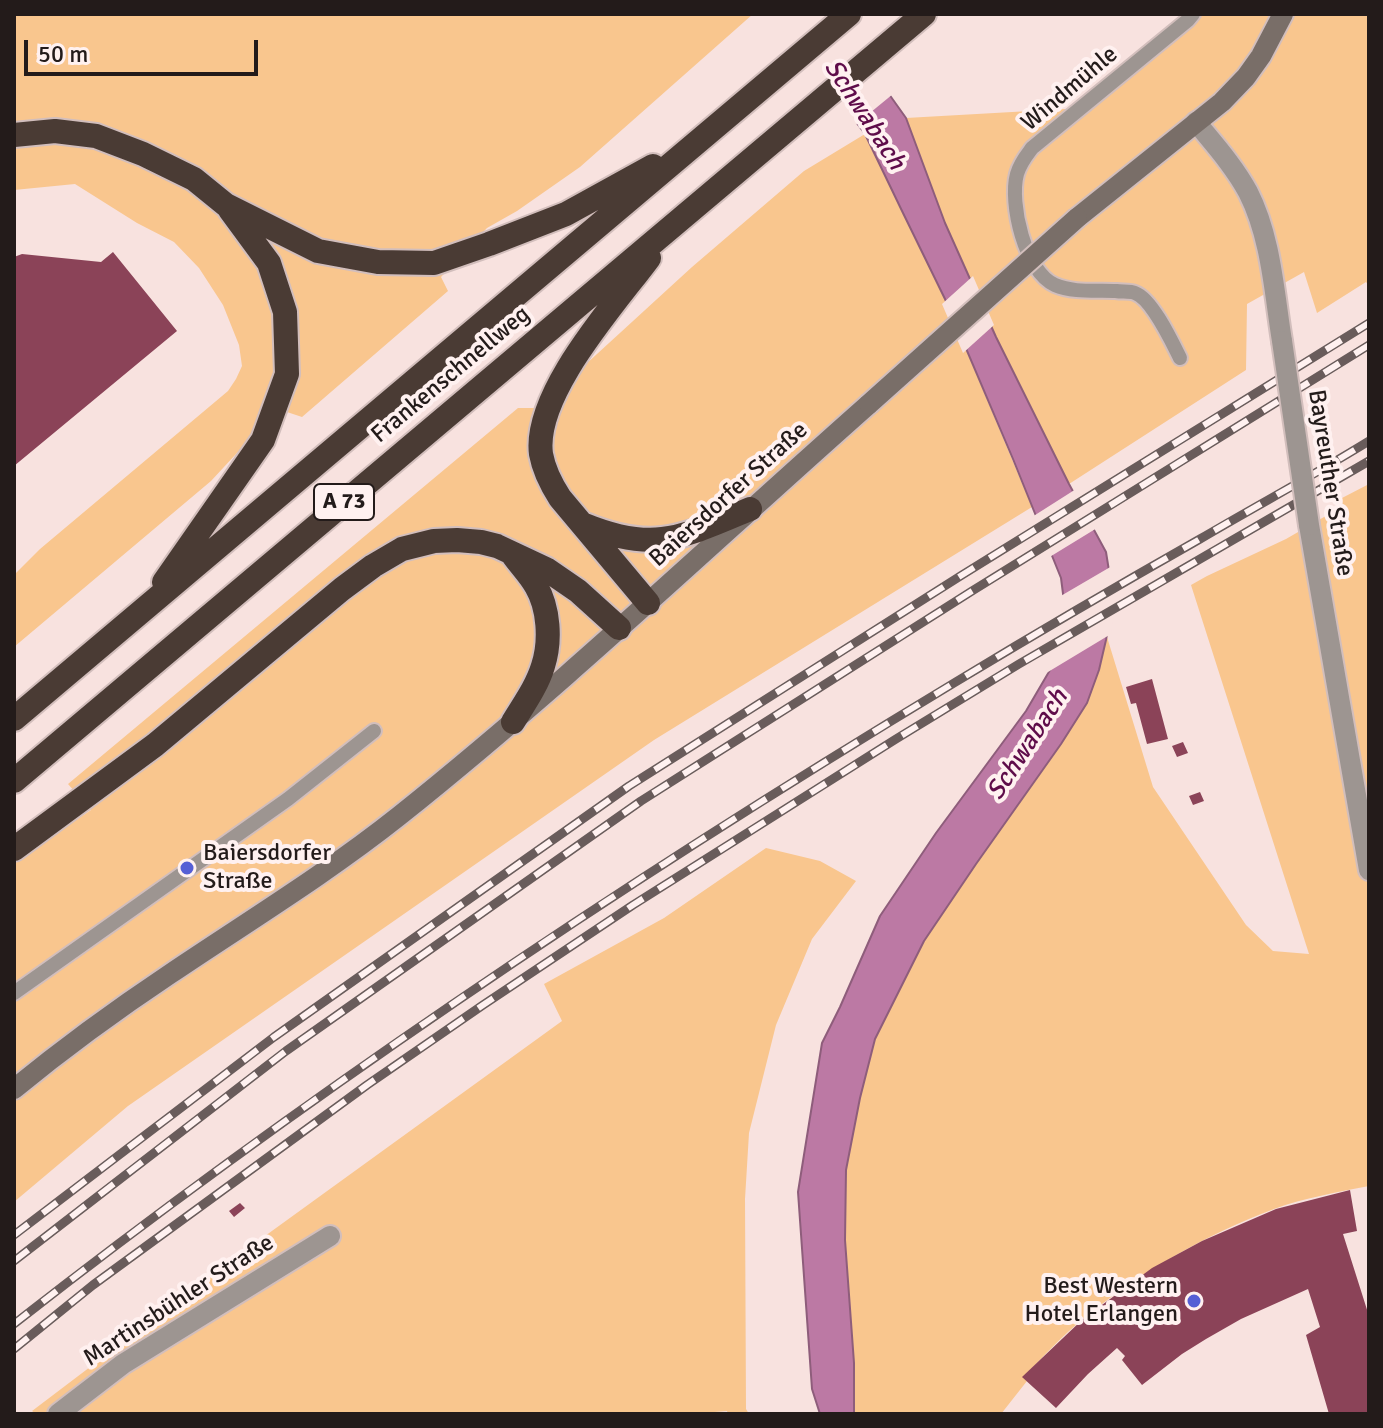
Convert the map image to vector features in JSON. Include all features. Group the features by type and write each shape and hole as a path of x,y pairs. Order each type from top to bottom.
{"highway":[{"name":"Frankenschnellweg","path":"14,719 849,14"},
{"name":"Frankenschnellweg","path":"14,781 924,14"},
{"path":"14,135 55,131 96,136 143,154 194,179 226,205 318,251 378,262 434,263 566,214 698,143"},
{"path":"147,608 263,440 287,374 285,312 269,263 226,205"},
{"path":"648,603 560,498 548,480 541,451 543,423 554,394 576,356 674,224"},
{"path":"581,524 612,536 664,540 691,533 750,509"},
{"path":"14,849 155,745 342,589 402,549 434,541 457,540 497,546 546,569 578,591 619,628"},
{"path":"511,554 537,587 546,612 547,639 543,666 513,722"}],"main road":[{"name":"Baiersdorfer Straße","path":"14,1089 145,991 343,858 513,722 1077,218 1222,102 1246,77 1268,45 1283,14"}],"street":[{"name":"Bayreuther Straße","path":"1196,122 1247,190 1266,241 1309,525 1369,870"},
{"name":"Martinsbühler Straße","path":"69,1411 123,1364 330,1236"}],"lane":[{"name":"Windmühle","path":"1180,358 1167,331 1145,301 1135,293 1070,289 1054,285 1041,275 1028,255 1015,196 1018,169 1032,148 1193,14"},
{"path":"14,993 288,799 374,731"}],"shaded area":[{"path":"14,14 753,14 580,167 487,228 441,277 448,291 302,417 269,406 249,440 211,481 14,647 14,575 40,549 228,391 242,366 239,345 223,305 199,268 174,242 75,184 14,190"},
{"path":"1194,14 1369,14 1369,286 1366,282 1317,313 1304,272 1247,304 1246,370 1069,484 996,337 945,223 906,118 1083,108"},
{"path":"865,134 945,299 1032,507 654,740 128,1106 14,1202 14,862 91,810 68,784 518,408 538,408 692,267 804,171"},
{"path":"1369,484 1369,1186 1309,1198 1274,1209 1223,1231 1151,1270 1106,1301 1060,1339 1023,1377 1027,1381 1001,1414 854,1414 854,1363 845,1240 846,1170 875,1039 924,941 1087,703 1107,637 1153,787 1246,925 1273,951 1309,954 1191,585 1286,539 1343,506 1342,498"},
{"path":"766,848 820,861 856,881 812,939 776,1025 749,1133 745,1199 746,1409 749,1414 728,1414 727,1411 690,1414 36,1414 32,1411 218,1270 562,1021 544,984 664,918"}],"water":[{"name":"Schwabach","path":"775,14 832,14 906,118 945,223 996,337 1106,552 1113,596 1099,670 1087,703 924,941 875,1039 846,1170 845,1240 854,1363 854,1414 820,1414 812,1389 798,1192 822,1043 880,916 936,833 1026,711 1050,670 1066,617 1061,578 945,299 865,134"}],"pier":[{"path":"771,14 837,14 893,94 854,126"},
{"path":"973,276 994,325 963,353 942,304"},
{"path":"1076,489 1097,528 1048,558 1032,517"},
{"path":"1112,566 1117,597 1111,634 1043,675 1062,617 1059,597"}],"building":[{"path":"113,252 177,331 14,466 14,257 22,254 101,262"},
{"path":"1152,679 1168,739 1147,744 1136,703 1131,704 1126,687"},
{"path":"1183,742 1188,753 1177,757 1172,746"},
{"path":"1200,792 1204,801 1193,805 1189,796"},
{"name":"Best Western Hotel Erlangen","path":"1350,1190 1357,1231 1343,1234 1369,1316 1369,1414 1329,1414 1306,1335 1320,1327 1308,1289 1241,1319 1206,1339 1142,1385 1122,1360 1125,1356 1117,1348 1056,1408 1022,1377 1083,1319 1152,1268 1202,1241 1276,1209"},
{"path":"240,1203 245,1208 234,1217 229,1211"}],"railway":[{"path":"14,1235 274,1037 629,786 1369,323"},
{"path":"14,1261 286,1051 641,801 1369,345"},
{"path":"14,1324 127,1237 357,1070 593,910 954,683 1369,441"},
{"path":"14,1349 93,1285 367,1085 633,905 1019,664 1369,461"}],"place":[{"name":"Baiersdorfer Straße","path":"187,868"},
{"name":"Best Western Hotel Erlangen","path":"1194,1301"}]}
